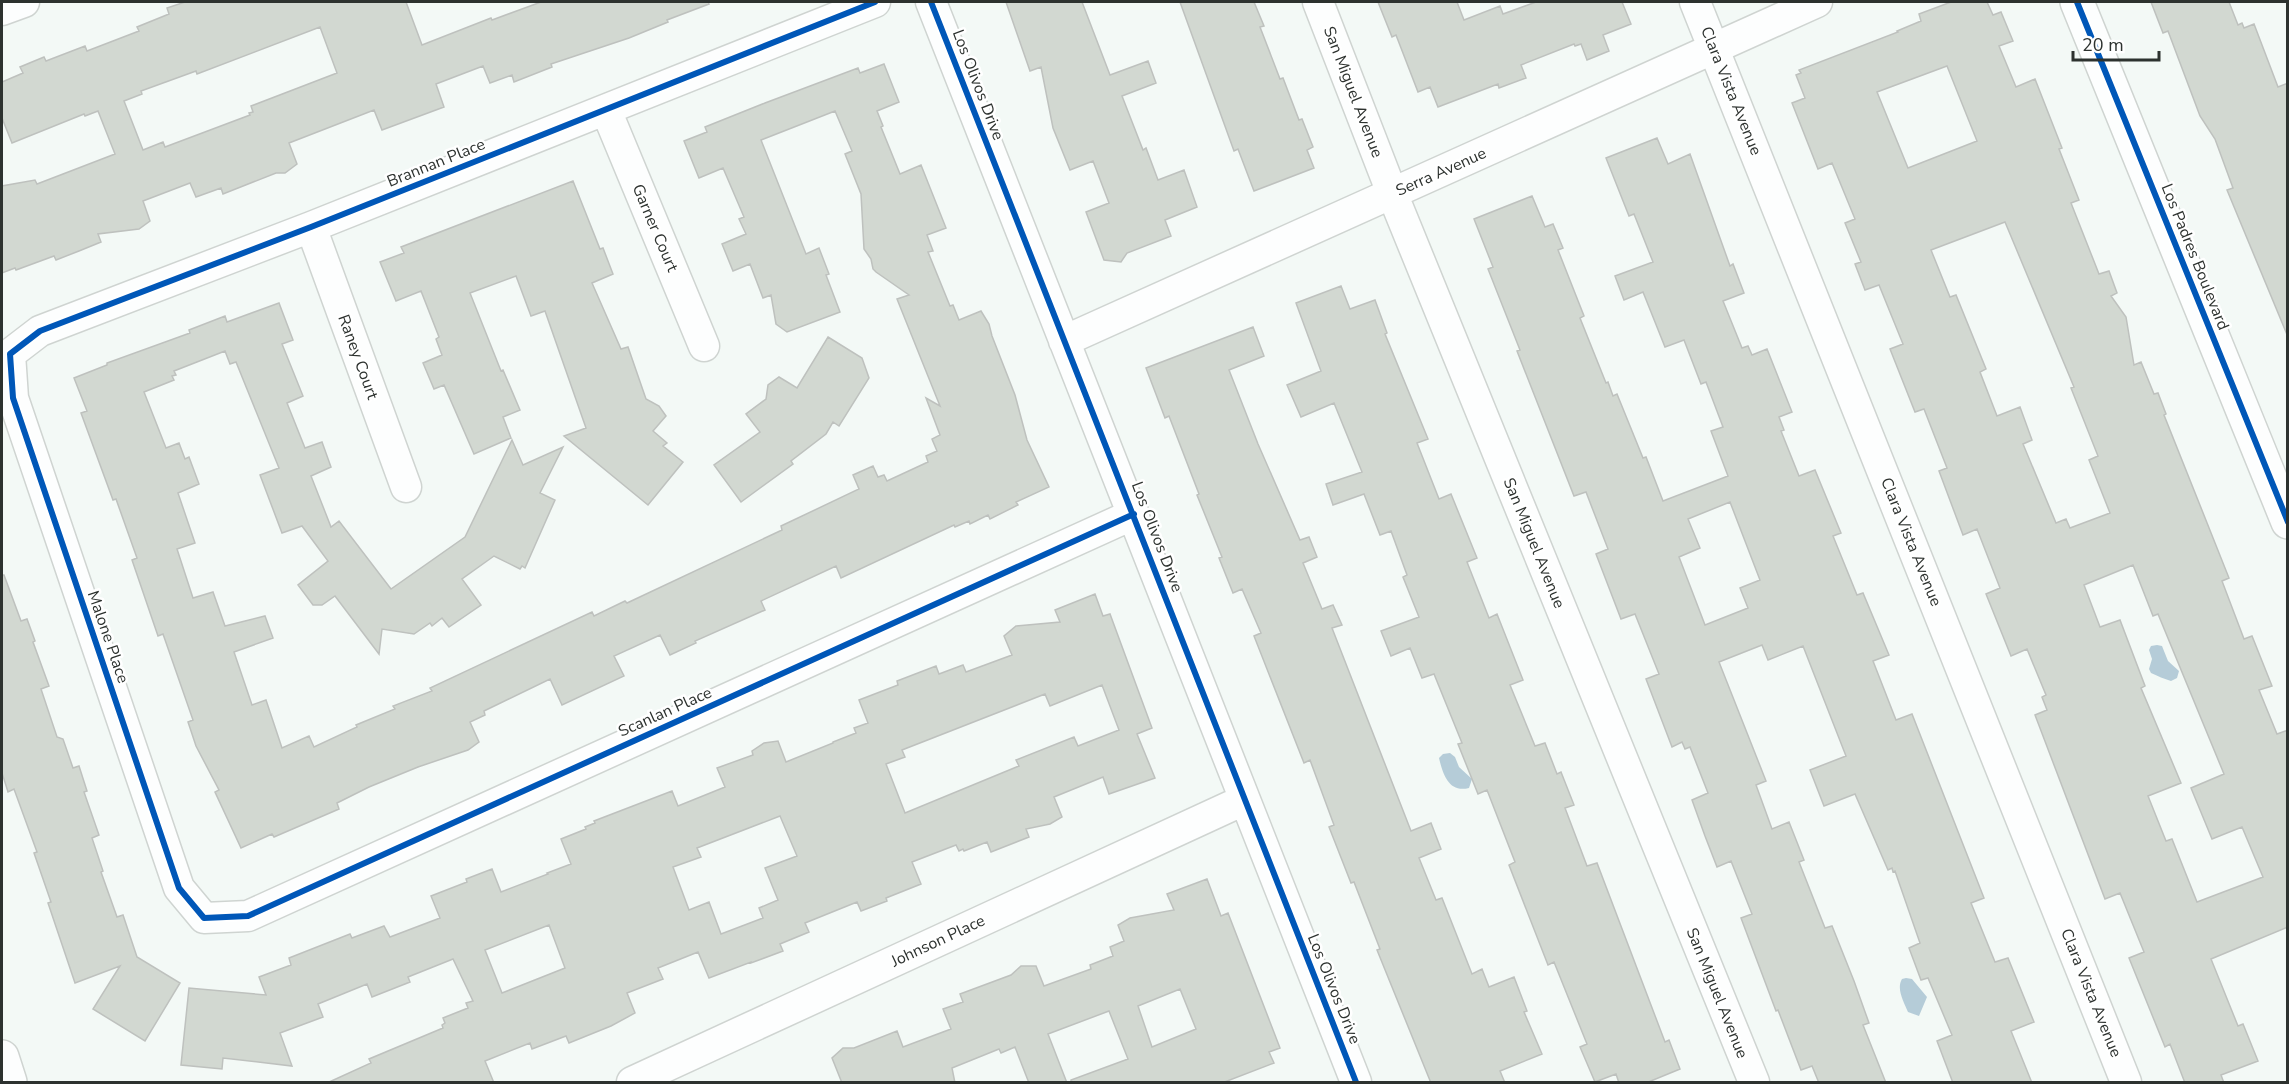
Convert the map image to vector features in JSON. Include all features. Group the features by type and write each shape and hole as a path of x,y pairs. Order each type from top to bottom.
{"main road":[{"name":"Los Padres Boulevard","path":"2077,2 2288,522"},
{"path":"2,1057 10,1083"}],"street":[{"path":"2,10 24,2"},
{"name":"Brannan Place","path":"10,354 40,331 311,227 874,2"},
{"name":"Los Olivos Drive","path":"931,2 1356,1083"},
{"name":"San Miguel Avenue","path":"1318,2 1392,193 1754,1083"},
{"name":"Clara Vista Avenue","path":"1695,2 2126,1083"},
{"name":"Serra Avenue","path":"1064,341 1818,2"},
{"name":"Garner Court","path":"606,110 704,346"},
{"name":"Raney Court","path":"311,227 406,487"},
{"name":"Malone Place","path":"10,354 13,398 178,888 204,918"},
{"name":"Scanlan Place","path":"204,918 248,916 1134,514"},
{"name":"Johnson Place","path":"632,1083 1244,800"}],"water":[{"path":"2151,646 2162,646 2168,661 2179,671 2177,678 2171,681 2151,673 2149,669 2152,659 2149,650"},
{"path":"1450,753 1455,757 1459,767 1472,779 1469,788 1456,788 1445,776 1439,758 1443,754"},
{"path":"1906,978 1912,979 1927,997 1919,1016 1908,1012 1901,996 1900,983"}],"building":[{"path":"185,2 406,2 422,45 491,18 492,20 541,2 708,2 709,4 629,38 551,64 552,67 514,82 512,75 490,83 483,66 436,84 444,107 382,130 374,110 289,143 297,164 285,173 276,173 223,194 221,188 196,197 190,183 143,201 150,221 139,229 98,234 101,242 79,251 56,260 54,256 2,273 2,186 35,180 37,184 115,154 98,111 85,116 84,114 12,143 2,118 2,82 23,73 20,67 44,57 46,61 85,46 87,51 139,31 137,27 169,14 167,8","holes":["320,27 337,73 251,106 253,112 249,113 250,115 165,147 163,142 143,150 124,101 142,94 141,91 196,71 197,74"]},
{"path":"1006,2 1082,2 1110,75 1148,61 1156,83 1122,96 1143,150 1146,148 1158,180 1184,170 1197,207 1165,220 1171,236 1127,253 1121,262 1104,260 1086,212 1109,203 1093,161 1070,170 1053,128 1041,67 1030,71"},
{"path":"1180,2 1254,2 1264,26 1260,27 1280,79 1283,78 1299,120 1302,119 1313,147 1307,150 1314,168 1254,191 1238,149 1234,151"},
{"path":"1378,2 1457,2 1464,20 1500,6 1503,14 1536,2 1622,2 1631,24 1603,35 1609,51 1587,60 1581,44 1575,46 1574,44 1521,65 1526,78 1499,88 1498,84 1438,107 1430,87 1418,92 1396,35 1392,37"},
{"path":"1951,2 1987,2 1993,15 2001,12 2013,41 1999,46 2016,87 2035,79 2079,200 2071,203 2099,274 2109,271 2117,293 2111,296 2126,317 2134,365 2141,362 2154,394 2158,393 2166,414 2164,415 2229,578 2222,581 2244,639 2252,636 2272,686 2259,690 2277,734 2288,730 2288,927 2211,959 2238,1026 2243,1024 2258,1061 2221,1075 2224,1083 2185,1083 2170,1044 2165,1047 2129,958 2144,952 2120,893 2105,899 2035,715 2047,710 2042,697 2046,695 2027,649 2011,656 1986,594 2000,588 1977,529 1963,535 1939,471 1947,468 1924,409 1915,412 1890,349 1903,344 1879,285 1865,290 1855,264 1861,262 1845,223 1855,219 1832,163 1818,169 1792,103 1805,98 1796,75 1801,73 1799,70 1898,32 1921,21 1919,14","holes":["1947,66 1977,141 1908,168 1877,92","2005,222 2074,387 2071,388 2098,456 2089,460 2110,513 2070,528 2066,519 2056,523 2023,444 2032,440 2020,407 1997,416 1980,372 1986,369 1956,295 1950,297 1931,250","2133,565 2153,616 2158,614 2224,774 2191,788 2212,839 2242,827 2263,877 2197,902 2172,839 2166,841 2148,796 2181,783 2141,688 2145,686 2120,620 2100,627 2084,585"]},
{"path":"2151,2 2229,2 2238,25 2242,23 2244,28 2254,24 2278,87 2288,83 2288,337 2227,190 2233,188 2215,139 2200,116 2168,31 2163,33"},
{"path":"884,64 899,102 877,111 883,126 881,127 900,174 921,165 946,228 927,235 933,251 928,252 950,306 953,305 959,320 981,311 989,324 1015,395 1027,440 1049,487 1016,502 1018,505 990,519 988,515 970,524 969,521 955,527 954,525 841,578 836,566 761,601 765,610 695,641 696,643 670,655 660,635 614,656 624,676 562,705 550,679 484,711 485,715 470,722 479,742 468,750 369,787 337,803 339,809 274,837 272,834 241,848 215,792 219,790 196,746 188,722 193,720 163,634 158,636 132,560 137,558 81,413 87,411 74,378 107,365 107,363 190,333 189,330 225,316 227,322 279,303 293,340 282,344 303,396 287,403 305,448 322,442 331,467 311,476 331,527 339,521 391,589 465,537 512,440 523,465 563,447 540,493 555,500 525,568 522,566 520,569 494,556 462,579 481,605 449,627 442,618 432,626 430,623 414,634 382,629 379,654 335,596 322,605 313,605 298,585 328,561 302,526 282,533 260,475 279,468 236,362 230,364 225,351 174,371 176,375 172,376 174,380 144,392 166,448 179,443 185,459 189,457 199,484 178,493 195,543 177,549 193,598 213,592 225,626 265,616 273,638 234,652 252,705 266,700 282,748 309,736 314,747 357,727 356,725 395,709 393,706 432,691 430,688 592,612 594,616 625,601 627,603 782,530 781,526 859,489 853,475 873,466 878,477 884,475 887,481 928,462 926,456 937,451 932,439 940,435 926,398 940,406 897,299 909,295 873,269 871,259 864,249 861,194 845,154 852,151 835,111 761,140 806,254 819,248 840,312 787,332 776,324 771,295 763,298 750,264 733,271 722,244 746,234 739,219 744,217 723,168 699,178 684,141 707,132 705,127 765,103 858,68 860,73"},
{"path":"1657,138 1668,164 1690,154 1730,266 1733,264 1744,293 1723,301 1742,348 1748,346 1752,355 1767,349 1792,412 1779,417 1784,430 1781,431 1799,476 1815,470 1841,533 1833,536 1857,595 1863,593 1889,655 1873,661 1896,720 1912,714 1984,898 1971,903 1995,962 2008,958 2034,1022 2011,1031 2032,1083 1953,1083 1937,1041 1952,1035 1928,978 1921,980 1909,948 1920,943 1895,871 1893,872 1892,868 1888,870 1855,794 1824,806 1810,770 1846,756 1803,646 1768,660 1762,645 1719,662 1766,781 1756,785 1772,829 1789,822 1804,860 1799,862 1825,928 1832,926 1854,981 1869,1023 1863,1025 1886,1083 1819,1083 1812,1066 1801,1070 1741,918 1752,914 1731,861 1717,867 1692,800 1708,793 1690,747 1685,749 1682,742 1672,747 1646,679 1659,674 1635,614 1621,619 1596,554 1608,549 1586,492 1574,496 1517,351 1520,350 1488,269 1493,267 1474,219 1532,196 1545,227 1553,224 1563,248 1558,250 1584,316 1580,318 1606,383 1608,382 1613,396 1617,394 1663,501 1728,476 1711,431 1723,427 1706,382 1701,384 1684,340 1665,347 1643,292 1624,300 1615,276 1653,262 1634,214 1629,216 1606,158","holes":["1730,502 1760,580 1740,588 1748,608 1705,625 1679,557 1700,548 1688,519"]},
{"path":"573,181 600,249 603,248 613,274 592,283 621,349 628,347 646,399 659,406 666,416 653,431 667,443 663,446 683,462 648,505 564,436 586,428 545,311 531,316 516,276 470,293 501,371 503,370 520,410 503,417 511,438 474,454 444,385 434,389 423,363 442,355 436,339 439,337 421,291 396,301 380,262 404,253 401,247"},
{"path":"1341,286 1350,309 1375,300 1387,333 1385,334 1428,439 1417,443 1439,499 1451,494 1477,558 1467,562 1489,618 1497,614 1523,680 1510,685 1535,746 1545,743 1557,774 1561,772 1574,805 1565,808 1587,866 1597,863 1665,1042 1669,1040 1680,1069 1646,1083 1619,1083 1616,1074 1595,1082 1580,1047 1587,1044 1554,962 1548,965 1509,865 1515,862 1487,790 1478,794 1458,744 1462,743 1434,674 1422,678 1410,648 1391,656 1381,631 1419,617 1403,577 1407,575 1391,531 1380,535 1364,494 1333,505 1326,484 1362,472 1334,403 1301,417 1287,385 1321,371 1296,303"},
{"path":"1253,327 1264,356 1229,370 1300,540 1309,537 1317,557 1303,563 1322,609 1333,605 1342,625 1332,628 1411,831 1431,823 1441,849 1419,858 1436,900 1442,898 1472,974 1482,969 1489,987 1514,977 1527,1011 1524,1012 1542,1054 1500,1071 1505,1083 1431,1083 1377,950 1380,949 1354,882 1351,883 1329,827 1334,825 1310,760 1304,763 1254,636 1261,633 1242,589 1233,593 1219,558 1222,557 1169,416 1165,418 1146,368"},
{"path":"828,337 862,358 869,378 839,426 833,422 826,434 791,461 793,464 741,502 714,465 760,432 746,414 766,399 768,385 779,377 797,388"},
{"path":"2,575 4,575 21,621 27,619 35,641 33,642 49,686 41,689 57,737 63,739 73,768 79,766 87,791 84,792 99,835 92,838 117,917 123,915 137,957 180,983 145,1041 93,1009 120,966 75,983 48,903 51,902 34,853 37,852 14,789 8,792 2,773"},
{"path":"1095,594 1103,616 1110,614 1152,728 1137,734 1155,778 1109,794 1103,777 1054,797 1062,817 1050,824 1026,829 1029,837 991,852 987,842 964,851 963,849 959,851 956,845 912,862 921,884 861,911 857,902 805,923 809,932 780,944 783,951 709,978 698,952 658,968 663,979 627,993 635,1013 611,1026 569,1043 566,1036 532,1049 530,1043 485,1061 494,1083 327,1083 371,1063 369,1059 443,1028 442,1025 445,1023 443,1018 468,1008 466,1003 473,1001 453,959 408,977 410,982 372,997 367,984 318,1004 323,1017 280,1033 292,1066 223,1058 222,1069 181,1065 189,988 266,995 259,977 291,965 289,958 350,934 352,938 384,926 390,937 440,918 431,896 467,882 466,879 492,869 501,892 571,864 561,839 586,829 585,827 595,823 594,821 672,791 678,806 725,787 717,768 753,755 752,751 764,743 778,741 786,762 856,733 854,728 868,723 859,700 898,685 897,681 936,666 939,674 963,665 966,672 1012,655 1004,636 1016,626 1060,622 1055,610","holes":["1102,685 1119,730 1078,746 1074,737 1016,760 1019,766 905,813 886,764 905,757 902,750 1045,694 1050,706","780,816 797,856 765,868 778,900 759,908 763,918 721,934 709,902 689,910 673,867 701,857 697,848","549,925 565,968 502,993 485,950"]},
{"path":"1207,879 1221,916 1228,913 1280,1048 1269,1052 1274,1063 1222,1083 1071,1083 1071,1080 1128,1059 1109,1011 1048,1034 1067,1083 1029,1083 1015,1047 1001,1053 999,1049 952,1068 955,1083 842,1083 832,1058 843,1048 854,1048 897,1031 903,1047 951,1029 943,1009 963,1002 960,994 1011,975 1021,966 1036,966 1044,986 1091,969 1090,965 1113,956 1110,947 1124,941 1118,925 1130,918 1174,910 1167,894","holes":["1180,989 1196,1029 1152,1047 1138,1006"]}],"cycle path":[{"path":"875,2 311,227 40,331 10,354 13,398 179,888 204,918 248,916 1134,514"},
{"path":"931,2 1356,1082"},
{"path":"2077,2 2288,522"}]}
